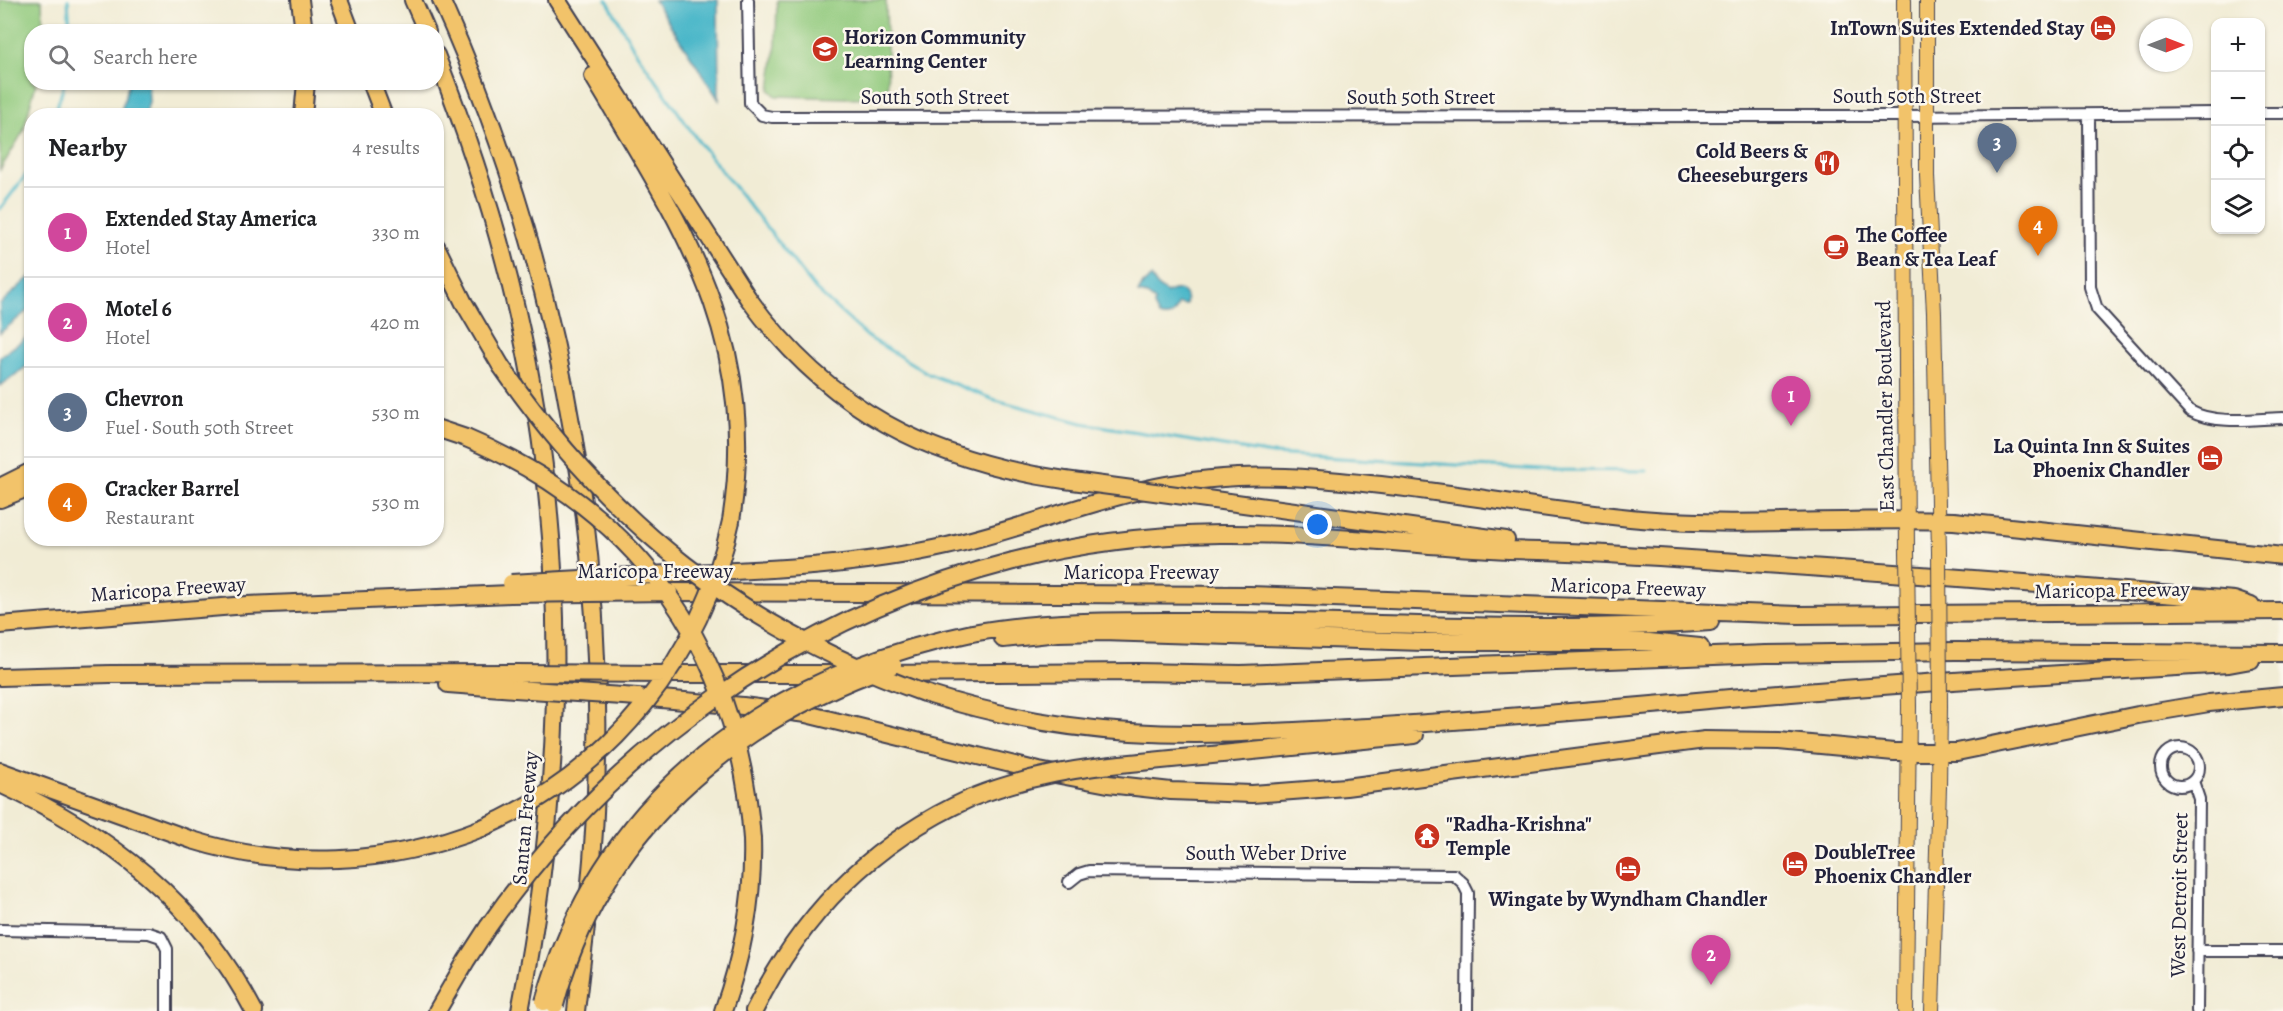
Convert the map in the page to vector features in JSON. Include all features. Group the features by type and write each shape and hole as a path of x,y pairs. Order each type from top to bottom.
{"highway":[{"path":"300,0 303,24"},
{"path":"339,0 348,24"},
{"path":"413,0 424,24"},
{"path":"441,0 478,87 513,186 551,322 568,402 583,496 591,568 596,648 597,791 576,1011"},
{"path":"0,771 199,843 233,851 272,857 326,860 381,856 442,842 482,828 539,799 580,770 615,739 649,700 679,657 702,611 719,567 731,521 737,475 738,421 730,359 713,298 699,266 668,206 547,0"},
{"path":"557,0 748,298 769,325 804,363 858,407 919,441 984,465 1018,473 1587,553"},
{"name":"Santan Freeway","path":"444,76 470,143 491,210 525,348 546,488 556,628 555,734 548,829 532,945 520,1011"},
{"path":"304,108 305,90"},
{"path":"374,90 381,108"},
{"path":"444,262 464,303 501,366 541,423 580,469 618,508 674,557 744,607 849,663 924,693 983,710 1086,729 1150,734 1319,729 1582,712 1901,683 2229,664 2283,653"},
{"path":"444,431 466,438 537,473 587,508 638,557 676,605 708,663 730,718 743,763 752,839 752,885 745,934 723,1011"},
{"path":"0,487 24,475"},
{"path":"510,588 668,574 797,567 895,557 979,538 1136,492 1186,482 1241,477 1339,481 1608,516 1678,522 1749,524 1939,521 2283,556"},
{"path":"0,499 24,489"},
{"path":"437,1011 461,968 488,927 539,860 600,793 664,735 723,691 796,646 867,611 942,582 1055,551 1122,541 1220,534 1302,536 1493,550 1587,553 1985,579 2234,600 2263,611"},
{"name":"Maricopa Freeway","path":"0,625 194,609 406,598 510,588 669,592 1250,595 1798,615 2283,611"},
{"path":"549,1007 561,948 585,896 616,846 678,776 727,736 760,714 805,689 862,664 917,645 1009,626 1084,621 1316,622 1534,627 1664,625 1798,615"},
{"path":"549,1007 581,930 614,871 657,815 697,774 761,727 827,692 896,664 975,644 1037,634 1102,632 1423,642 1648,642 1766,654"},
{"path":"0,677 110,674 354,675 515,681 668,674 1001,675 1137,672 1241,674 1766,654 1955,651 2283,653"},
{"path":"515,681 638,697 806,714 1079,779 1139,789 1262,794 1322,789 1705,740 1779,741 1909,752 1957,752 2052,731 2209,703 2283,696"},
{"path":"754,1011 786,952 842,884 903,835 971,798 1048,774 1141,762 1513,725 1582,712"},
{"path":"0,784 51,808 85,829 153,879 212,943 236,978 254,1011"}],"main road":[{"name":"East Chandler Boulevard","path":"1904,0 1909,707 1906,1011"},
{"path":"1927,0 1927,176 1934,313 1939,521 1940,707 1932,1011"}],"street":[{"name":"South 50th Street","path":"748,0 750,103 762,115 772,117 1927,116 2211,113"},
{"path":"2265,113 2283,113"},
{"path":"2089,114 2090,287 2097,309 2186,407 2200,417 2212,419 2283,418"},
{"name":"West Detroit Street","path":"2193,780 2199,799 2197,1011"},
{"name":"South Weber Drive","path":"1069,882 1079,874 1089,871 1446,873 1454,875 1463,883 1468,893 1467,1011"},
{"path":"0,930 149,933 161,937 167,949 166,1011"},
{"path":"2197,951 2283,951"}],"green space":[{"path":"0,0 42,0 43,24 24,24 24,90 34,90 29,108 24,108 23,132 0,170"},
{"name":"Horizon Community Learning Center","path":"777,0 886,0 888,97 776,96 770,90 776,43"}],"water":[{"path":"654,0 718,0 719,100"},
{"path":"127,90 148,90 147,108 122,108"},
{"path":"1151,277 1157,286 1167,293 1175,290 1182,291 1186,296 1186,305 1178,304 1169,317 1159,316 1154,306 1155,301 1147,295 1138,293"},
{"path":"24,282 24,314 0,333 0,304"},
{"path":"24,339 24,368 0,386 0,357"}],"waterway":[{"path":"68,0 70,24"},
{"path":"607,0 634,49 699,142 816,290 868,337 929,374 992,399 1082,423 1272,454 1542,470 1647,471"},
{"path":"57,108 62,90"},
{"path":"0,209 24,178"}],"place":[{"name":"InTown Suites Extended Stay","path":"2103,28"},
{"name":"Horizon Community Learning Center","path":"825,49"},
{"name":"Cold Beers & Cheeseburgers","path":"1827,163"},
{"name":"Chevron","path":"1997,173"},
{"name":"The Coffee Bean & Tea Leaf","path":"1836,247"},
{"name":"Cracker Barrel","path":"2038,256"},
{"name":"Extended Stay America","path":"1791,426"},
{"name":"La Quinta Inn & Suites Phoenix Chandler","path":"2210,458"},
{"name":"\"Radha-Krishna\" Temple","path":"1427,836"},
{"name":"DoubleTree Phoenix Chandler","path":"1795,864"},
{"name":"Wingate by Wyndham Chandler","path":"1628,869"},
{"name":"Motel 6","path":"1711,985"}]}
